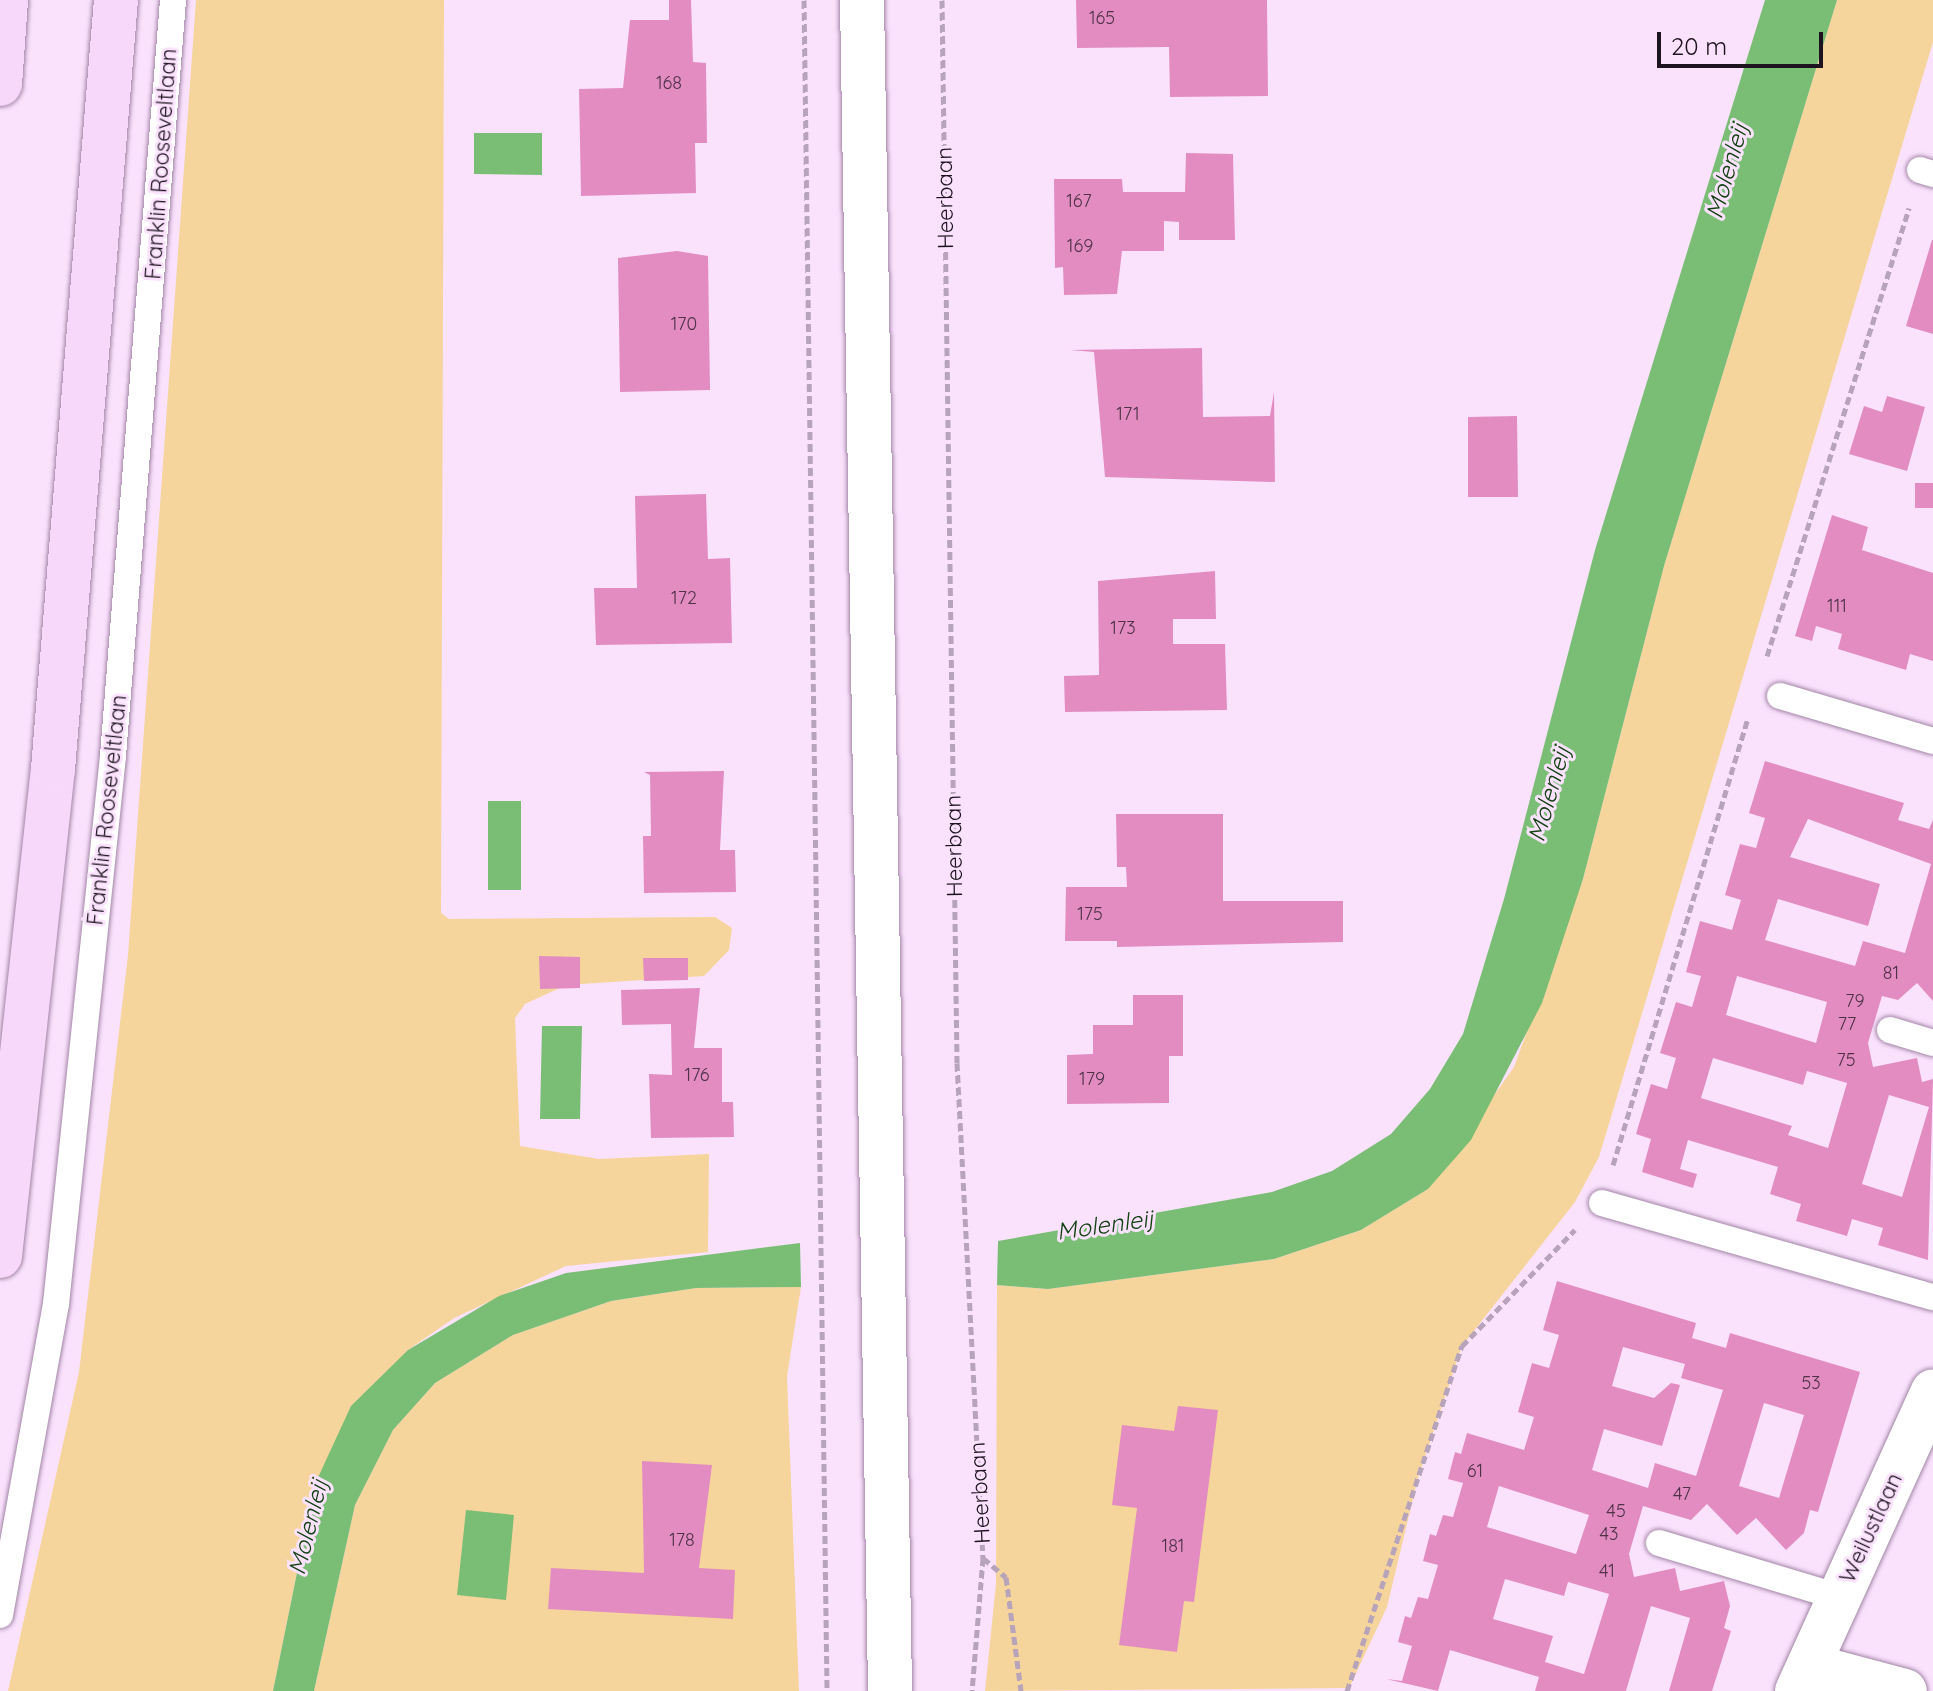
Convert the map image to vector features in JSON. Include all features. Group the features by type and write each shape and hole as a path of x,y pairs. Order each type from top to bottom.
{"main road":[{"path":"0,84 6,0"},
{"path":"0,1256 53,769 116,0"}],"street":[{"path":"862,0 890,1691"},
{"name":"Weilustlaan","path":"1905,1691 1804,1678 1933,1391"}],"lane":[{"name":"Franklin Rooseveltlaan","path":"0,1615 59,1272 113,756 173,0"},
{"path":"1768,693 1933,741"},
{"path":"1890,1030 1933,1043"},
{"path":"1602,1203 1933,1297"},
{"path":"1659,1543 1839,1597"}],"path":[{"path":"804,0 827,1691"},
{"name":"Heerbaan","path":"942,0 957,1063 983,1558 972,1691"},
{"path":"1347,1691 1462,1346 1602,1203 1768,693 1927,172"},
{"path":"983,1558 1006,1577 1021,1691"}],"shaded area":[{"path":"196,0 444,0 441,913 449,919 715,917 732,928 729,950 704,976 566,985 525,1004 515,1018 520,1146 599,1159 709,1154 708,1252 566,1266 454,1318 408,1350 315,1484 273,1691 8,1691 79,1372 128,955"},
{"path":"1837,0 1933,0 1933,42 1599,1157 1575,1202 1462,1346 1418,1478 1387,1607 1349,1688 985,1691 996,1584 997,1285 1048,1289 1274,1259 1361,1230 1428,1189 1514,1067 1583,879 1664,566"},
{"path":"801,1287 787,1376 799,1691 314,1691 355,1505 393,1430 435,1383 513,1335 611,1301 696,1288"}],"water":[{"name":"Molenleij","path":"1765,0 1837,0 1664,566 1583,879 1542,1003 1471,1140 1428,1189 1361,1230 1274,1259 1048,1289 997,1285 998,1241 1272,1192 1332,1171 1391,1134 1430,1089 1463,1034 1504,899 1595,550"},
{"path":"474,133 542,133 542,175 474,174"},
{"path":"488,801 521,801 521,890 488,890"},
{"path":"542,1026 582,1026 580,1119 540,1119"},
{"name":"Molenleij","path":"800,1243 801,1287 696,1288 611,1301 513,1335 435,1383 393,1430 355,1505 314,1691 273,1691 315,1484 351,1406 408,1350 499,1296 566,1273"},
{"path":"466,1510 514,1515 506,1600 457,1595"}],"building":[{"path":"669,0 691,0 693,62 706,63 707,143 695,143 696,193 581,196 579,89 623,88 630,20 669,20"},
{"path":"1076,0 1267,0 1268,96 1170,97 1169,47 1077,48"},
{"path":"1186,153 1233,154 1235,240 1179,240 1179,222 1164,221 1164,251 1122,251 1117,294 1064,295 1063,267 1055,268 1054,179 1122,179 1123,192 1185,192"},
{"path":"1933,240 1933,334 1906,326"},
{"path":"677,251 708,256 710,390 620,392 618,258"},
{"path":"1202,348 1203,417 1270,416 1274,392 1275,482 1105,477 1094,352 1070,350"},
{"path":"1887,396 1925,407 1907,471 1849,454 1864,406 1882,412"},
{"path":"1517,416 1518,497 1468,497 1468,417"},
{"path":"1915,483 1933,483 1933,508 1915,508"},
{"path":"706,494 708,559 730,558 732,643 596,645 594,588 637,588 635,496"},
{"path":"1832,515 1868,527 1862,550 1933,573 1933,661 1910,654 1906,670 1838,649 1842,634 1816,626 1812,641 1795,636"},
{"path":"1215,571 1216,619 1173,619 1173,644 1225,644 1227,710 1065,712 1064,676 1099,675 1098,581"},
{"path":"1765,761 1904,803 1898,820 1929,829 1933,820 1933,1001 1917,983 1898,1000 1882,996 1868,1043 1873,1067 1917,1058 1922,1082 1933,1079 1928,1260 1878,1245 1883,1228 1852,1219 1847,1236 1796,1221 1801,1204 1770,1194 1778,1167 1688,1140 1680,1169 1697,1174 1693,1188 1642,1172 1651,1139 1636,1134 1651,1084 1667,1089 1676,1058 1660,1053 1676,1002 1692,1007 1701,976 1686,972 1700,921 1732,930 1741,900 1725,895 1740,844 1756,848 1765,818 1749,813","holes":["1808,819 1931,864 1905,953 1863,941 1855,966 1765,940 1778,899 1868,926 1880,884 1790,857","1737,976 1827,1002 1816,1043 1726,1015","1713,1058 1803,1085 1807,1071 1847,1083 1828,1148 1788,1135 1792,1126 1701,1098","1889,1095 1929,1107 1902,1197 1862,1184"]},
{"path":"724,771 720,850 735,850 736,892 644,893 643,836 651,836 650,775 644,772"},
{"path":"1116,814 1223,814 1223,901 1343,901 1343,942 1117,947 1117,941 1065,941 1066,887 1127,887 1126,867 1117,867"},
{"path":"539,956 580,957 580,988 540,989"},
{"path":"643,958 688,958 688,980 644,981"},
{"path":"700,988 694,1048 722,1048 722,1102 733,1102 734,1137 651,1138 649,1074 672,1075 671,1024 622,1025 621,990"},
{"path":"1133,995 1183,995 1183,1056 1169,1056 1169,1103 1067,1104 1067,1055 1093,1054 1093,1025 1133,1025"},
{"path":"1557,1281 1696,1323 1692,1338 1726,1348 1730,1333 1860,1372 1818,1512 1810,1510 1804,1533 1786,1550 1756,1518 1737,1535 1707,1504 1691,1520 1643,1506 1629,1554 1634,1577 1675,1568 1680,1591 1724,1581 1730,1606 1724,1628 1731,1631 1712,1691 1669,1691 1690,1618 1651,1606 1626,1691 1535,1691 1539,1677 1450,1650 1438,1691 1386,1679 1402,1681 1412,1646 1398,1642 1405,1616 1411,1618 1418,1597 1428,1599 1438,1565 1423,1561 1430,1534 1436,1536 1443,1515 1453,1517 1463,1483 1448,1479 1455,1452 1461,1454 1467,1433 1524,1450 1534,1417 1518,1412 1532,1363 1549,1368 1559,1335 1543,1330","holes":["1623,1347 1685,1364 1681,1378 1723,1390 1696,1476 1655,1463 1648,1488 1592,1470 1604,1429 1662,1446 1680,1385 1671,1383 1654,1398 1612,1386","1764,1403 1804,1415 1779,1498 1739,1486","1499,1486 1589,1515 1576,1554 1487,1527","1505,1579 1564,1596 1568,1582 1609,1594 1584,1674 1545,1662 1553,1636 1493,1619"]},
{"path":"1178,1406 1218,1410 1194,1602 1184,1601 1177,1652 1119,1645 1137,1508 1112,1505 1122,1425 1174,1431"},
{"path":"642,1461 712,1465 699,1568 735,1570 733,1619 548,1609 551,1568 644,1573"}]}
